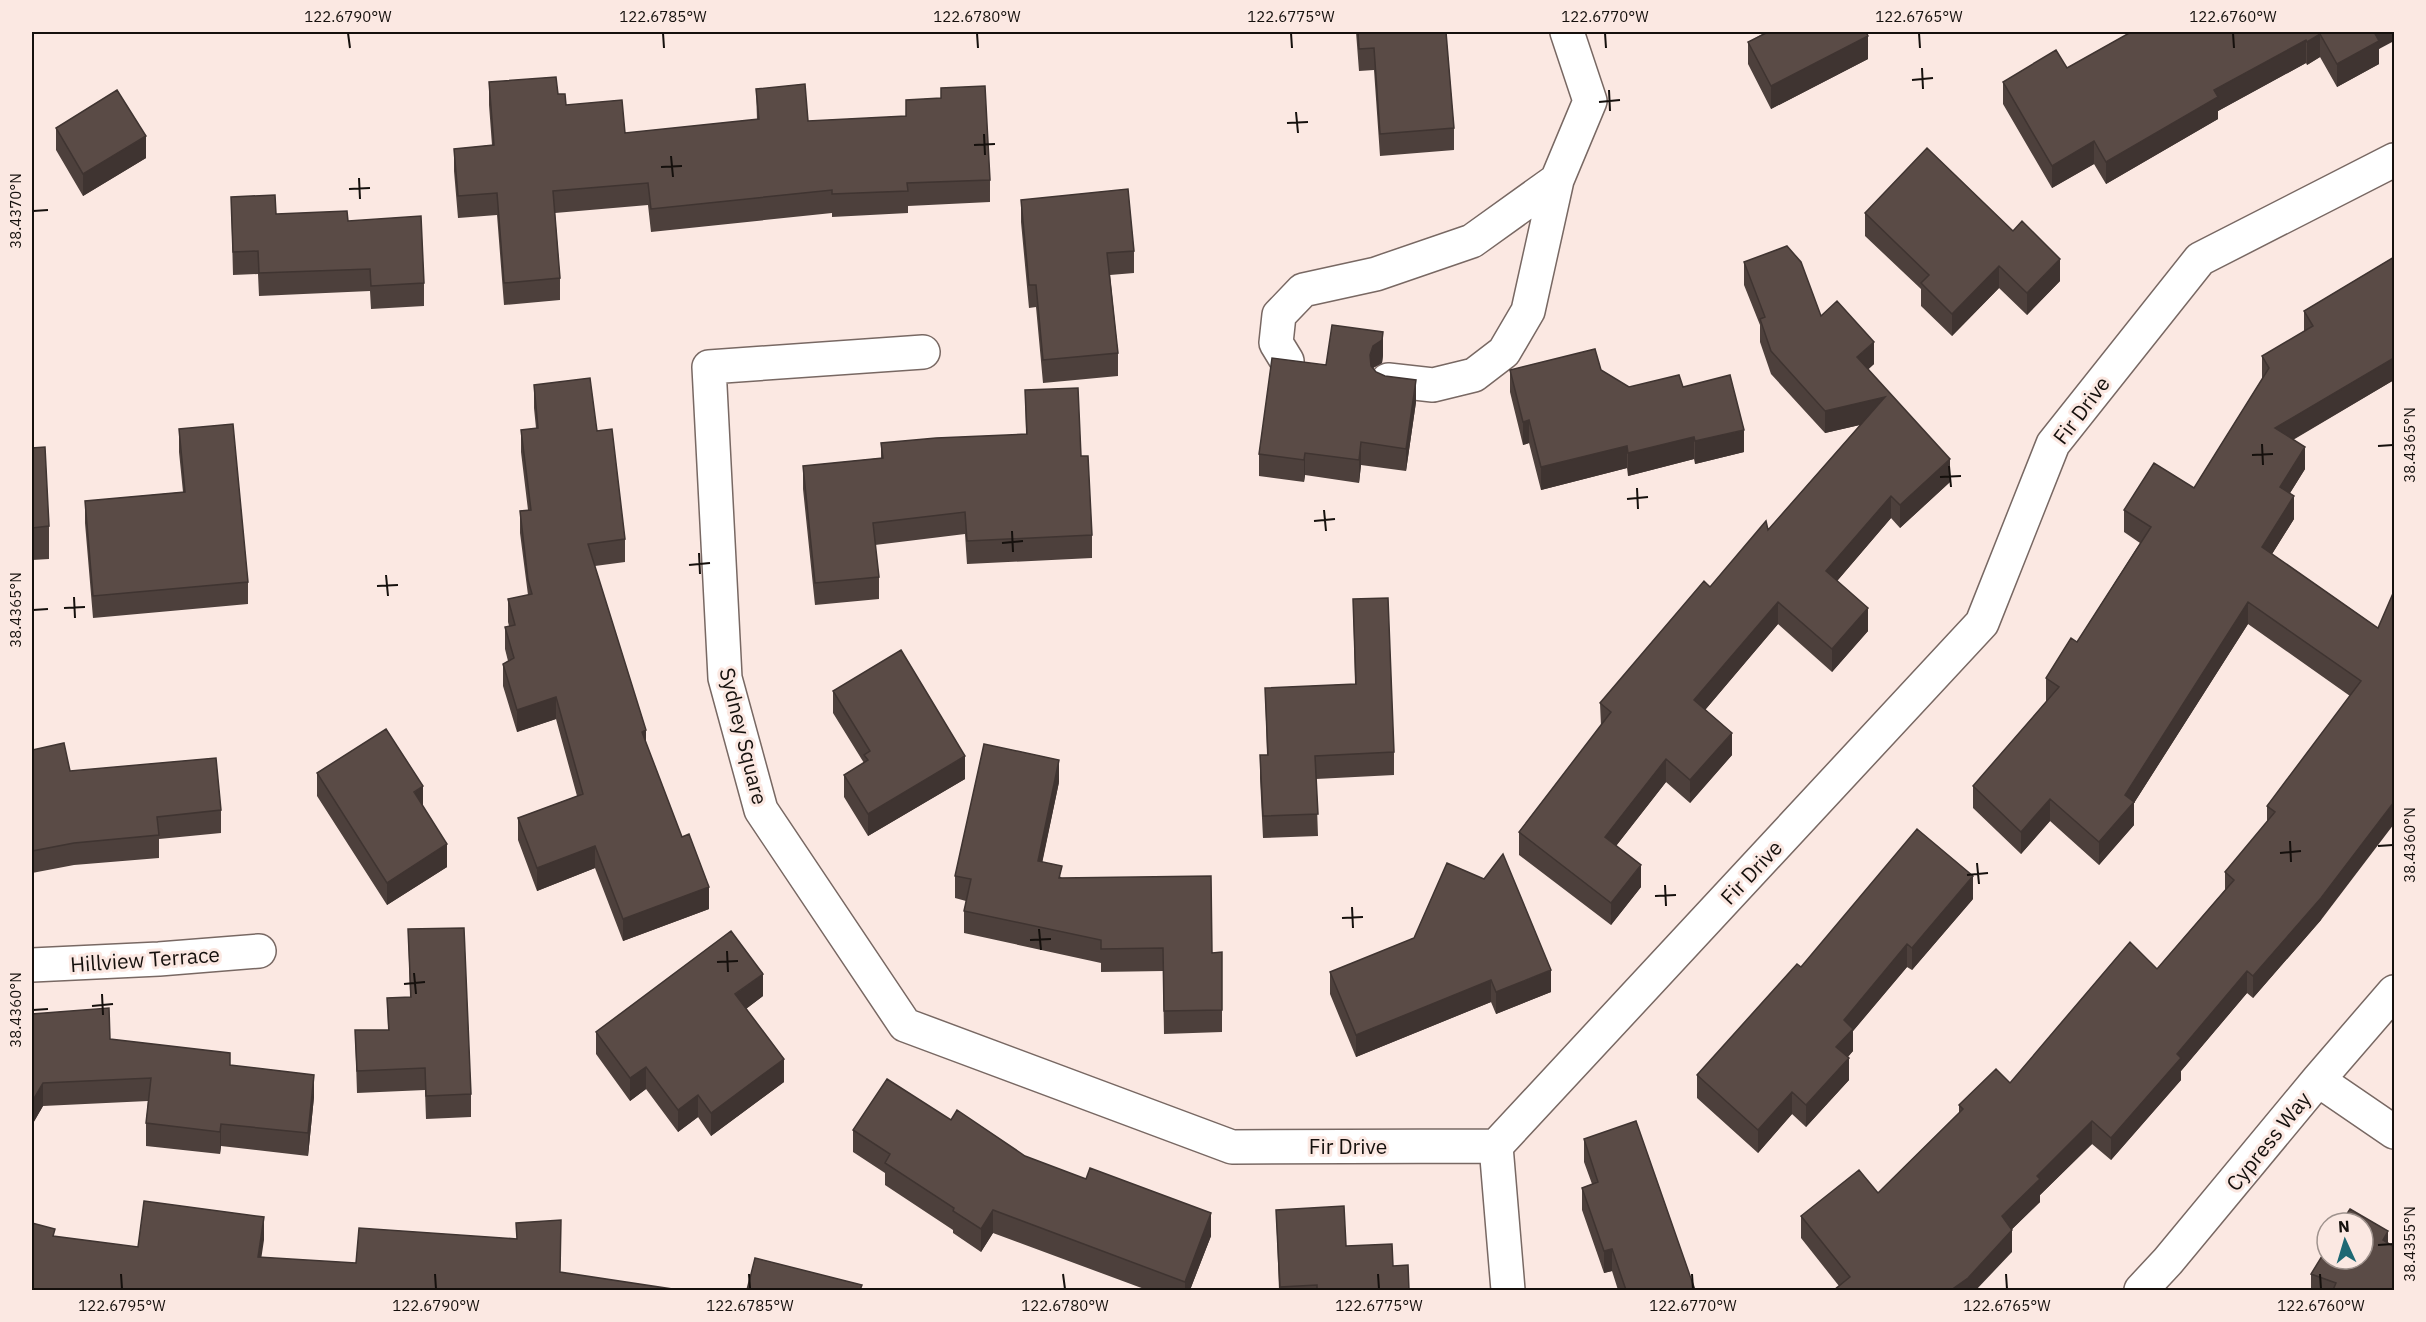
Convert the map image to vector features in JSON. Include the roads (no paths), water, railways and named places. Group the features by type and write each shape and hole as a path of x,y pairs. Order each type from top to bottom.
{"street":[{"path":"1388,380 1433,385 1474,375 1504,352 1528,311 1557,180 1590,101 1567,32"},
{"name":"Fir Drive","path":"905,1025 1232,1147 1496,1146 1982,624 2053,444 2200,259 2394,160"},
{"path":"1287,361 1276,343 1278,315 1303,290 1376,274 1472,241 1557,180"},
{"name":"Sydney Square","path":"905,1025 761,810 725,678 709,368 923,352"},
{"name":"Hillview Terrace","path":"32,965 159,959 259,951"},
{"name":"Cypress Way","path":"2141,1290 2168,1262 2394,992"},
{"path":"2318,1080 2394,1132"},
{"path":"1496,1146 1508,1290"}]}
